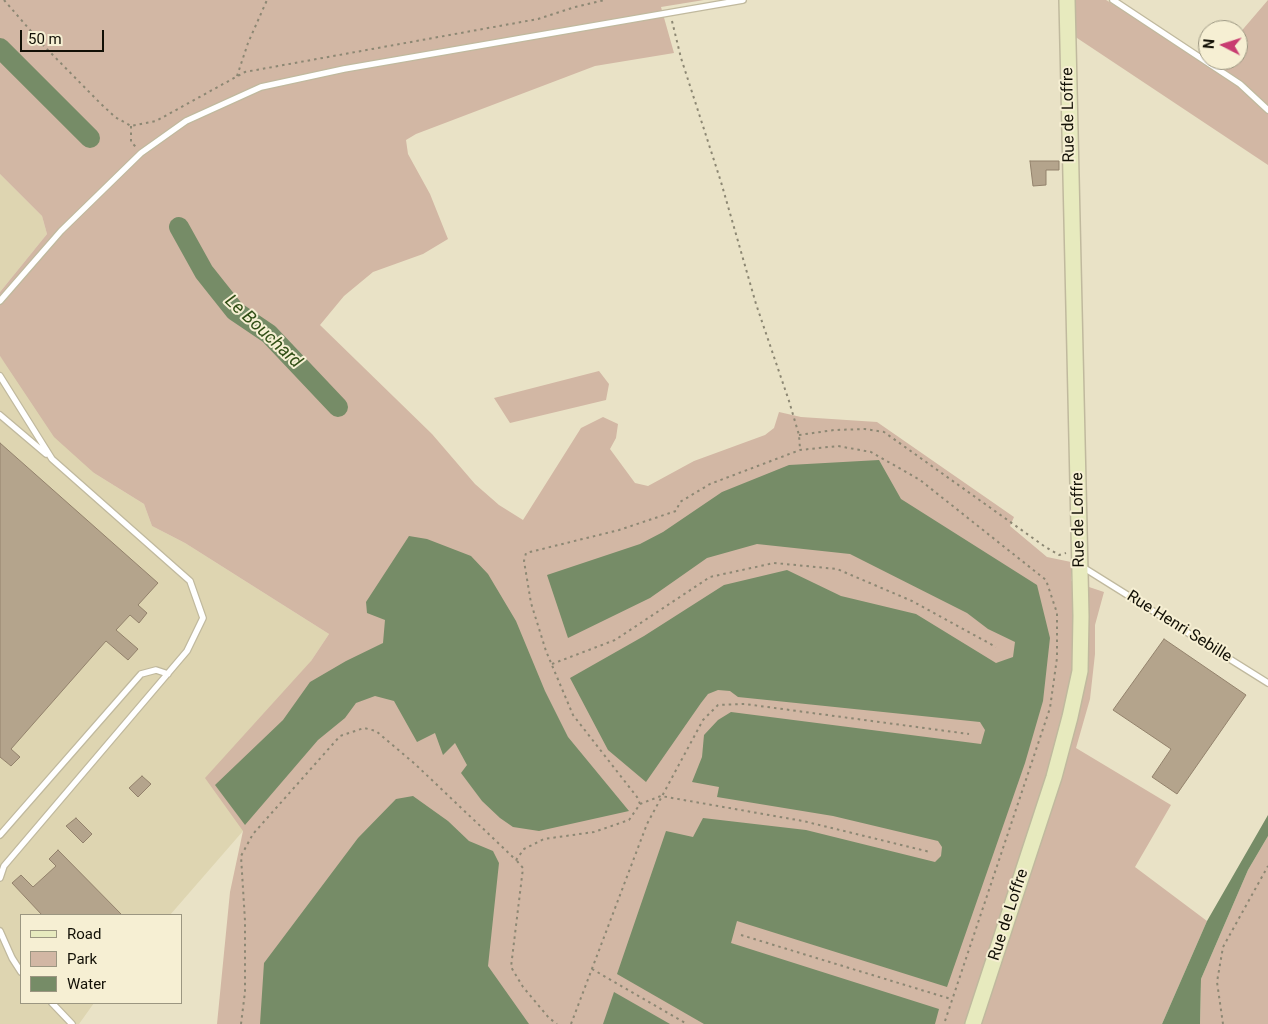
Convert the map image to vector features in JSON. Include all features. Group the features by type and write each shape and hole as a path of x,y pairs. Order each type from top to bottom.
{"main road":[{"name":"Rue de Loffre","path":"973,1024 1046,802 1074,704 1080,661 1085,569 1067,0"}],"lane":[{"path":"0,301 61,231 141,153 186,121 261,87 344,69 743,0"},
{"path":"1113,0 1240,84 1268,110"},
{"path":"0,376 52,459"},
{"path":"0,415 190,581 203,618 188,651 4,866 0,878"},
{"name":"Rue Henri Sebille","path":"1085,569 1268,683"},
{"path":"0,836 140,674 156,670 168,674"},
{"path":"0,931 12,958 20,970"},
{"path":"53,1004 72,1024"}],"path":[{"path":"4,0 43,45 100,103 115,117 131,126 156,121 237,76 265,67 538,19 605,0"},
{"path":"237,76 248,42 267,0"},
{"path":"670,13 681,58 799,435 800,450"},
{"path":"131,126 131,142 141,153"},
{"path":"799,435 834,430 865,429 884,432 1044,546 1059,556 1064,556"},
{"path":"640,804 638,797 573,715 552,664 531,603 524,561 526,553 619,530 676,510 680,502 710,484 800,450 838,446 871,452 920,480 1046,580 1057,613 1057,658 1050,708 944,1024"},
{"path":"552,664 615,640 710,577 774,563 837,569 912,601 996,647"},
{"path":"571,1024 647,824 703,720 718,705 728,703 969,734"},
{"path":"241,1024 245,992 245,921 241,856 253,834 340,736 364,728 376,731 415,764 523,868 511,967 523,987 549,1018 557,1024"},
{"path":"516,860 524,849 544,839 594,832 629,820 640,804 661,796 803,821 930,852"},
{"path":"1223,1024 1217,982 1223,947 1268,866"},
{"path":"741,935 951,999"},
{"path":"592,969 688,1024"}],"shaded area":[{"path":"0,174 42,216 47,234 0,292"},
{"path":"0,356 94,473 144,504 152,526 185,543 329,634 311,661 243,831 171,914 20,914 20,1004 93,1004 79,1024 0,1024"}],"green space":[{"path":"0,0 704,0 661,7 674,53 595,66 416,134 406,140 408,154 430,194 448,239 423,254 373,272 344,296 320,325 432,434 475,484 499,505 523,520 581,428 603,417 618,424 616,438 610,449 635,483 648,486 694,461 765,435 774,428 779,412 801,417 877,422 1014,517 1010,526 1047,557 1071,562 1071,581 1104,592 1095,625 1095,654 1090,699 1076,748 1171,805 1135,867 1207,921 1162,1024 217,1024 230,892 243,831 205,778 311,661 329,634 185,543 152,526 144,504 94,473 54,437 0,356 0,292 47,234 42,216 0,174"},
{"path":"1073,0 1106,0 1198,52 1198,70 1248,70 1248,23 1268,0 1268,165 1074,36"},
{"path":"599,371 609,384 606,400 510,423 494,398"},
{"path":"1268,836 1268,1024 1200,1024 1201,979 1248,870"}],"water":[{"path":"879,460 901,499 1037,585 1050,638 1043,701 1025,763 947,987 737,921 731,943 939,1009 935,1024 704,1024 617,974 666,831 693,837 703,818 806,830 935,862 941,856 942,847 938,841 833,816 717,797 719,787 692,782 702,757 704,735 718,720 731,712 981,744 985,730 980,722 738,697 730,691 718,690 708,694 646,782 608,750 570,678 644,636 724,585 787,570 841,596 916,614 996,663 1013,657 1015,642 988,629 967,613 850,554 757,544 707,558 650,598 568,638 547,575 640,544 663,532 722,492 789,465"},
{"path":"409,536 427,539 471,556 488,574 516,621 545,691 568,737 629,811 539,831 513,827 482,801 461,773 467,765 455,743 443,755 435,733 417,742 394,701 375,696 356,703 345,718 318,740 245,825 215,785 283,720 310,682 346,661 383,643 385,620 367,613 366,602"},
{"path":"413,796 448,821 469,841 493,851 499,863 488,966 529,1024 260,1024 264,963 358,838 396,799"},
{"path":"1268,815 1268,836 1248,870 1201,979 1200,1024 1162,1024 1207,921"},
{"path":"614,992 670,1024 603,1024"}],"building":[{"path":"1030,161 1059,161 1059,170 1046,170 1046,185 1033,186"},
{"path":"0,443 158,583 138,605 147,613 139,623 130,615 116,630 138,649 128,660 106,641 11,749 20,757 11,766 0,757"},
{"path":"1164,639 1246,695 1177,794 1152,777 1171,749 1113,710"},
{"path":"142,776 151,784 138,797 129,788"},
{"path":"76,818 92,834 83,843 66,826"},
{"path":"58,850 121,914 41,914 12,883 21,875 33,887 56,866 49,859"}],"waterway":[{"name":"Le Bouchard","path":"0,48 90,138"},
{"name":"Le Bouchard","path":"179,227 204,272 235,311 269,334 338,407"}]}
